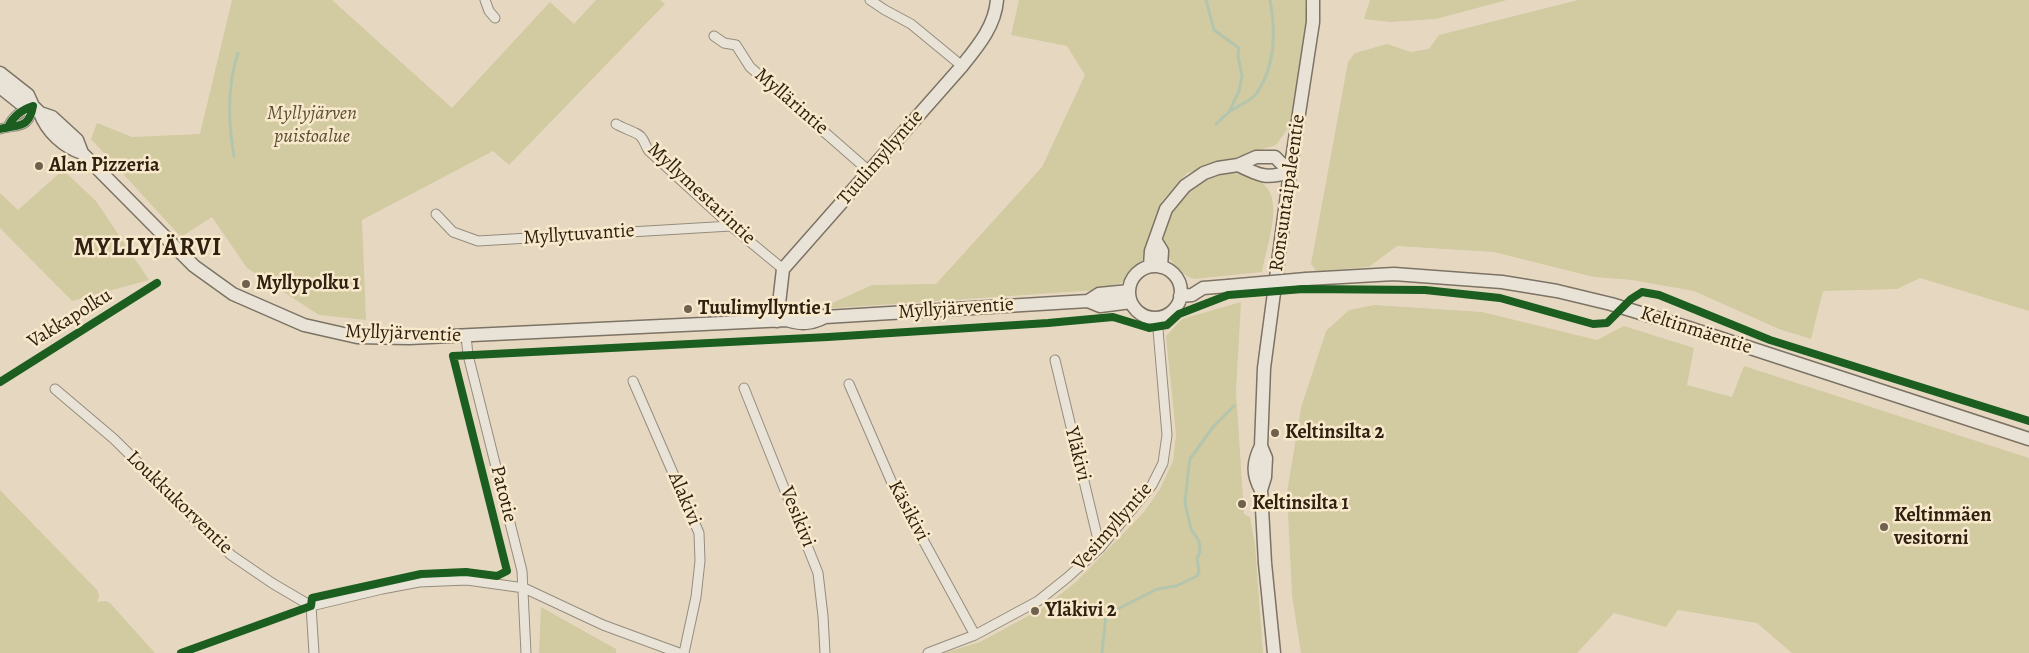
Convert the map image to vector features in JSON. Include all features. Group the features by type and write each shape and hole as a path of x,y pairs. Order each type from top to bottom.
{"main road":[{"name":"Tuulimyllyntie","path":"784,269 962,66 986,35 997,0"},
{"name":"Ronsuntaipaleentie","path":"1274,653 1260,490 1265,478 1266,458 1261,446 1264,368 1290,172 1313,22 1313,0"},
{"name":"Myllyjärventie","path":"0,73 28,94 36,110"},
{"name":"Myllyjärventie","path":"0,86 20,103 52,117 77,140 82,153 194,266 233,294 304,326 357,337 466,336 782,320 797,324 815,323 825,317 1088,301 1099,294 1130,297"},
{"path":"1156,266 1151,251 1156,241 1160,224 1166,209 1185,186 1211,170 1238,165 1256,157 1275,158 1290,172"},
{"path":"1238,165 1255,173 1272,177 1290,172"},
{"path":"1156,266 1172,272 1180,291 1173,310 1157,318 1139,312 1130,297 1135,276 1145,268 1156,266"},
{"path":"782,320 784,269"},
{"name":"Keltinmäentie","path":"1180,291 1192,284 1204,288 1394,274 1502,282 1557,291 1611,304 1686,327 2029,439"}],"street":[{"path":"485,0 494,18"},
{"path":"870,0 884,10 911,24 962,66"},
{"name":"Myllärintie","path":"714,36 724,43 736,45 750,67 869,171"},
{"path":"4,128 22,110 36,110"},
{"name":"Myllymestarintie","path":"616,124 626,131 636,133 642,138 644,146 731,226 784,269"},
{"name":"Myllytuvantie","path":"436,214 453,232 478,242 731,226"},
{"name":"Vesimyllyntie","path":"928,653 975,635 1038,601 1100,548 1152,485 1163,463 1167,435 1157,318"},
{"name":"Patotie","path":"466,336 468,355 522,571 526,653"},
{"name":"Yläkivi","path":"1055,360 1100,548"},
{"name":"Alakivi","path":"633,381 698,533 700,561 696,597 684,653"},
{"name":"Käsikivi","path":"848,384 892,483 975,635"},
{"name":"Vesikivi","path":"744,388 818,573 825,653"},
{"name":"Loukkukorventie","path":"55,389 114,439 231,555 272,583 311,606"},
{"path":"314,653 311,606 419,582 466,580 524,588 603,624 679,653"}],"green space":[{"name":"Myllyjärven puistoalue","path":"232,0 332,0 452,108 550,2 574,24 596,0 660,0 665,4 509,165 493,151 362,220 366,320 319,315 247,268 212,217 181,237 91,139 97,123 132,137 200,134"},
{"path":"1019,0 1305,0 1306,20 1292,114 1287,130 1276,145 1187,173 1162,201 1143,259 1127,281 1098,290 819,309 872,285 936,284 1042,167 1085,75 1067,46 1011,35"},
{"path":"1370,0 1507,0 1436,19 1390,22 1364,19"},
{"path":"1578,0 2029,0 2029,311 1920,278 1897,289 1823,291 1811,339 1779,329 1694,291 1632,280 1594,277 1494,252 1397,246 1369,267 1316,271 1311,264 1348,62 1355,53 1387,44 1411,52 1429,49 1439,35"},
{"path":"63,170 96,201 149,280 72,301 0,228 0,193 18,210"},
{"path":"1232,173 1251,177 1264,184 1271,195 1273,208 1272,223 1262,272 1191,278 1180,271 1167,253 1164,242 1168,220 1182,199 1199,184 1211,178"},
{"path":"1241,302 1236,391 1244,514 1250,517 1255,545 1263,653 944,653 980,642 1043,608 1076,582 1144,512 1160,489 1173,461 1176,435 1166,336 1182,319"},
{"path":"1375,305 1482,312 1597,340 1624,326 1694,348 1687,385 1732,397 1744,366 2029,458 2029,653 1792,653 1757,623 1678,610 1666,627 1614,613 1577,653 1301,653 1292,595 1287,492 1301,408 1326,331 1349,310"},
{"path":"0,490 98,591 99,597 97,602 106,601 110,603 155,653 0,653"},
{"path":"541,607 616,649 616,653 539,653"}],"waterway":[{"path":"1206,0 1214,30 1239,48 1238,56 1242,76 1239,91 1229,112 1216,124"},
{"path":"1230,111 1254,97 1263,83 1267,72 1273,48 1270,0"},
{"path":"234,156 230,91 238,53"},
{"path":"1102,653 1106,615 1157,589 1176,586 1197,576 1199,572 1197,558 1200,552 1199,541 1191,529 1185,503 1190,459 1213,427 1234,406"}],"cycle path":[{"path":"0,129 18,126 26,122 29,119 33,106 18,114 8,127"},
{"name":"Vakkapolku","path":"0,382 157,283"},
{"path":"181,653 311,606 312,598 421,574 466,572 497,576 507,571 453,356 828,337 1113,317 1149,328 1167,325 1179,314 1228,295 1303,289 1425,290 1500,298 1593,324 1607,323 1631,299 1642,292 1659,295 1770,340 2029,421"}],"place":[{"name":"Alan Pizzeria","path":"39,166"},
{"name":"Myllypolku 1","path":"246,284"},
{"name":"Tuulimyllyntie 1","path":"688,309"},
{"name":"Keltinsilta 2","path":"1275,433"},
{"name":"Keltinsilta 1","path":"1242,504"},
{"name":"Keltinmäen vesitorni","path":"1884,527"},
{"name":"Yläkivi 2","path":"1035,611"}],"district":[{"name":"MYLLYJÄRVI","path":"148,249"}]}
